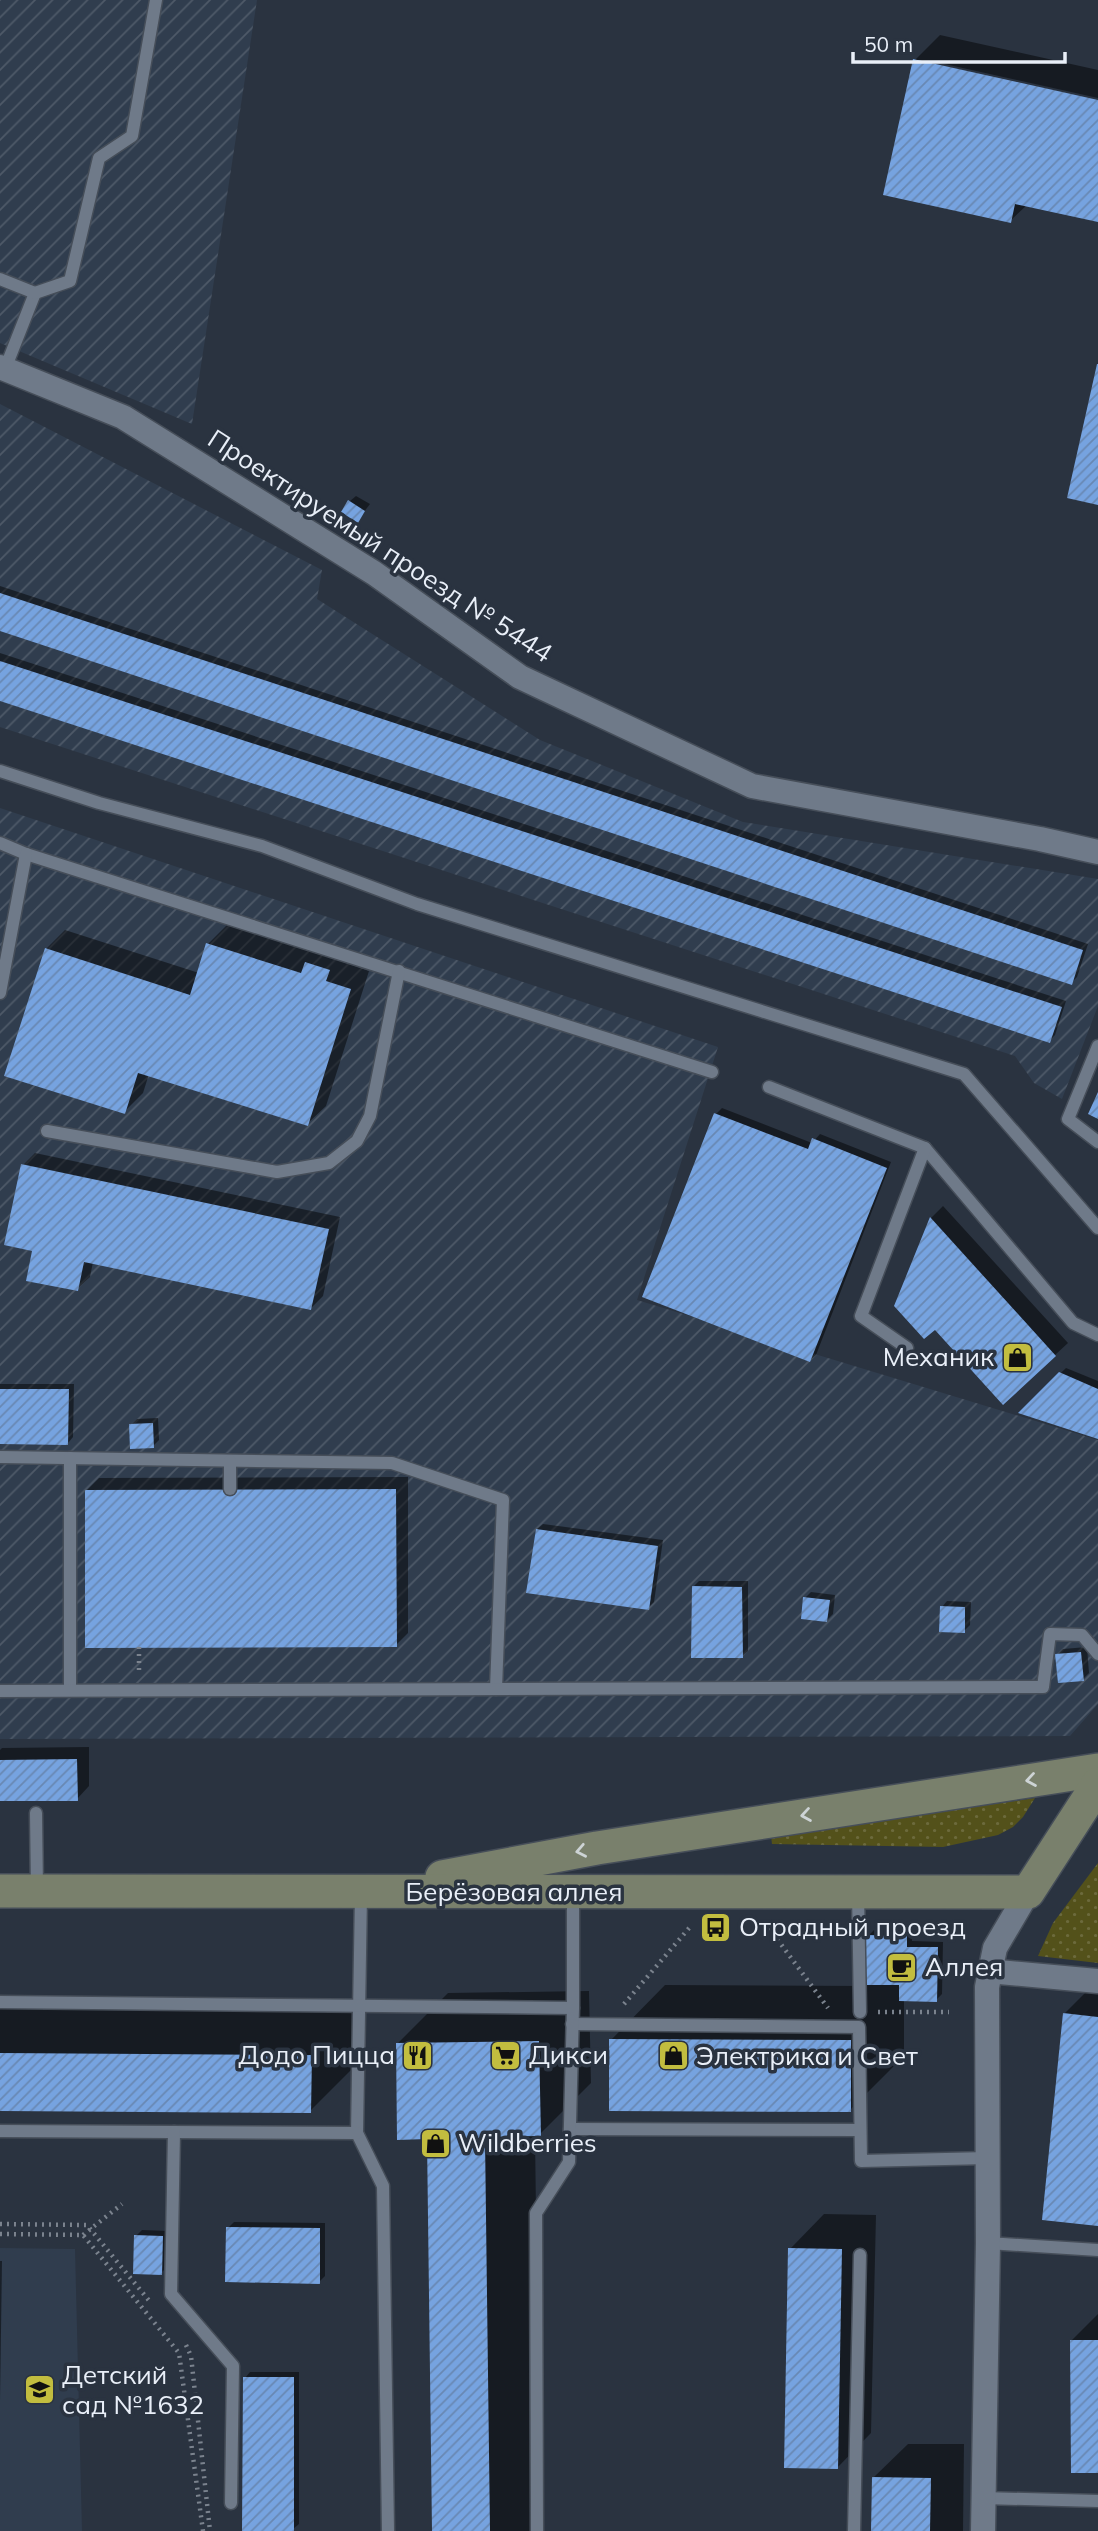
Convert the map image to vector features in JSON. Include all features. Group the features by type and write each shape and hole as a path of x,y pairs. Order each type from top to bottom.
{"main road":[{"path":"361,1892 597,1848 1098,1770"},
{"path":"1028,1892 1098,1784"},
{"name":"Берёзовая аллея","path":"0,1891 1028,1892"}],"street":[{"name":"Проектируемый проезд № 5444","path":"2,368 123,417 374,573 520,677 752,786 1027,836 1098,852"},
{"path":"983,2531 988,2243 986,1987 995,1948 1028,1892"},
{"path":"988,1971 1098,1981"}],"lane":[{"path":"0,279 35,293 71,281 99,158 132,136 156,0"},
{"path":"2,368 35,293"},
{"path":"0,771 99,803 262,846 417,904 964,1074 1098,1228"},
{"path":"0,842 26,854 712,1072"},
{"path":"0,993 26,854"},
{"path":"47,1130 277,1171 329,1163 357,1142 370,1116 399,971"},
{"path":"1098,1046 1068,1119 1098,1142"},
{"path":"769,1087 925,1147 1073,1323 1098,1335"},
{"path":"907,1348 861,1316 925,1147"},
{"path":"0,1457 392,1463 503,1500 496,1689"},
{"path":"70,1458 70,1690"},
{"path":"230,1461 230,1489"},
{"path":"0,1690 1044,1687 1049,1634 1082,1634 1098,1654"},
{"path":"36,1814 37,1891"},
{"path":"361,1892 357,2133 383,2186 388,2531"},
{"path":"537,2531 536,2213 569,2162 573,1892"},
{"path":"858,1892 860,2012"},
{"path":"0,2002 573,2008"},
{"path":"572,2024 859,2027 861,2161 988,2158"},
{"path":"570,2129 860,2130"},
{"path":"0,2131 357,2133"},
{"path":"174,2132 171,2294 233,2366 231,2503"},
{"path":"988,2243 1098,2250"},
{"path":"854,2531 860,2255"},
{"path":"984,2498 1098,2501"}],"path":[{"path":"620,2009 690,1927"},
{"path":"769,1928 831,2011"},
{"path":"860,2012 949,2012"},
{"path":"0,2234 83,2235 122,2204"},
{"path":"0,2224 87,2225 156,2308"},
{"path":"83,2235 179,2353 203,2531"},
{"path":"180,2338 191,2356 211,2531"}],"shaded area":[{"path":"0,0 257,0 192,424 0,343"},
{"path":"0,404 322,570 317,599 540,740 743,822 1098,879 1098,1006 1062,1099 1034,1083 1015,1056 0,727"},
{"path":"0,808 718,1047 637,1300 1098,1440 1098,1704 1070,1736 0,1739"},
{"path":"1035,1798 1013,1827 998,1835 943,1847 772,1844 771,1836"},
{"path":"1098,1863 1098,1963 1038,1956 1053,1923"},
{"name":"Детский сад №1632","path":"0,2248 75,2249 82,2531 0,2531"}],"building":[{"path":"913,59 1098,100 1098,222 1015,204 1011,223 883,195"},
{"path":"1098,364 1098,505 1067,498"},
{"path":"348,500 365,511 358,523 341,512"},
{"path":"0,593 1083,950 1072,985 0,631"},
{"path":"0,661 1062,1007 1050,1043 0,701"},
{"path":"206,943 301,973 305,962 330,970 326,981 351,989 308,1126 138,1073 125,1114 4,1076 45,948 190,995"},
{"path":"1098,1092 1098,1119 1088,1114"},
{"path":"714,1113 808,1149 812,1138 887,1168 810,1362 642,1297"},
{"path":"21,1164 329,1229 311,1310 84,1262 78,1291 26,1281 32,1251 4,1245"},
{"path":"930,1217 1056,1356 1003,1405 935,1330 924,1339 894,1306"},
{"path":"1059,1372 1098,1389 1098,1439 1018,1413"},
{"path":"0,1389 69,1389 68,1445 0,1444"},
{"path":"153,1423 154,1448 130,1449 129,1424"},
{"path":"396,1489 397,1647 85,1648 85,1490"},
{"path":"536,1529 658,1546 649,1610 526,1593"},
{"path":"692,1586 742,1587 743,1658 691,1658"},
{"path":"803,1597 830,1600 827,1622 801,1619"},
{"path":"940,1606 965,1607 965,1633 939,1632"},
{"path":"1081,1652 1084,1681 1058,1683 1055,1654"},
{"path":"77,1759 78,1801 0,1801 0,1760"},
{"path":"866,1935 907,1936 907,1947 938,1947 937,2002 899,2001 899,1985 866,1985"},
{"path":"1063,2013 1098,2017 1098,2226 1042,2220"},
{"path":"609,2039 851,2040 851,2112 609,2111"},
{"path":"539,2041 541,2136 485,2137 490,2531 432,2531 427,2139 397,2140 396,2043"},
{"path":"0,2053 312,2055 311,2113 0,2111"},
{"path":"226,2227 320,2228 320,2284 225,2282"},
{"path":"134,2235 163,2236 162,2275 133,2274"},
{"path":"788,2248 842,2249 838,2469 784,2468"},
{"path":"1070,2340 1098,2340 1098,2473 1071,2473"},
{"path":"243,2377 294,2377 294,2531 242,2531"},
{"path":"872,2477 931,2478 930,2531 871,2531"}],"place":[{"name":"Механик","path":"1017,1357"},
{"name":"Отрадный проезд","path":"716,1927"},
{"name":"Аллея","path":"902,1967"},
{"name":"Додо Пицца","path":"418,2055"},
{"name":"Дикси","path":"506,2055"},
{"name":"Электрика и Свет","path":"673,2056"},
{"name":"Wildberries","path":"435,2143"},
{"name":"Детский сад №1632","path":"39,2390"}]}
